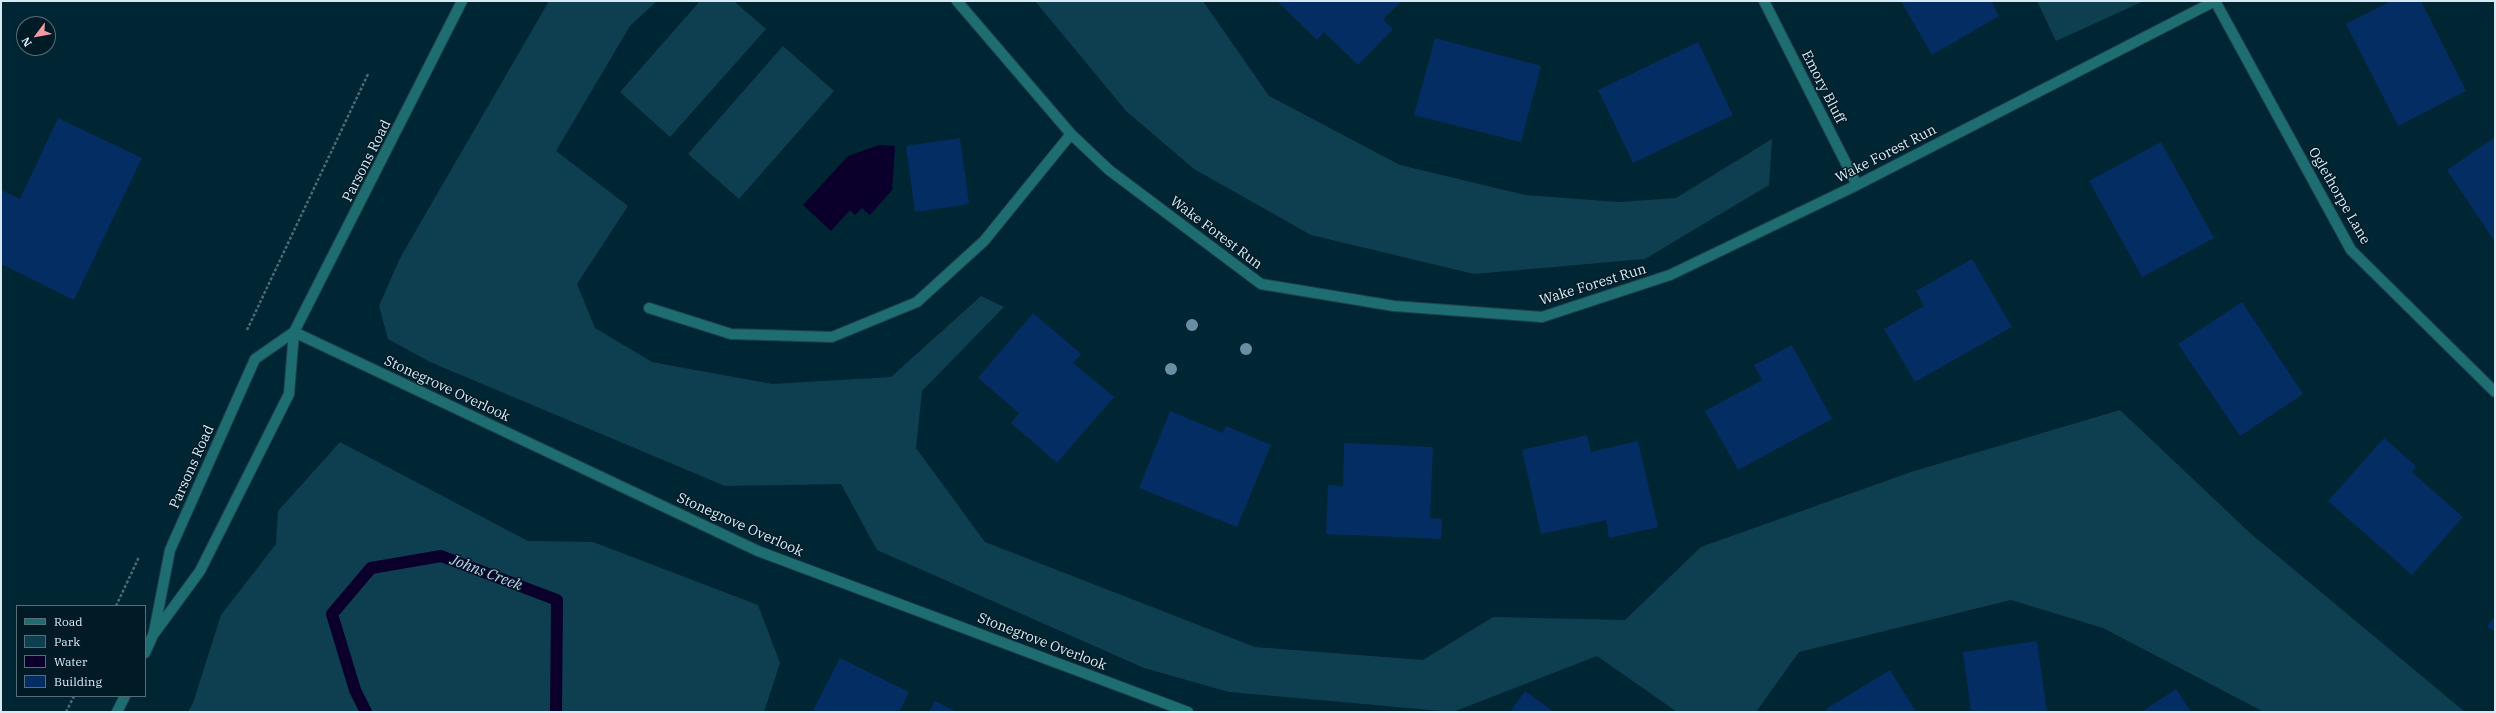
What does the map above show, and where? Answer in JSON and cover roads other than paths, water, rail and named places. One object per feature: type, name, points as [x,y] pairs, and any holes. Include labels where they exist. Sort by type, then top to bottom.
[{"type":"street","name":"Parsons Road","points":[[146,651],[154,635],[200,571],[289,394],[294,332],[462,1]]},
{"type":"street","name":"Wake Forest Run","points":[[958,1],[1071,134],[1109,170],[1260,284],[1394,306],[1542,317],[1670,275],[1857,185],[2215,1]]},
{"type":"street","name":"Emory Bluff","points":[[1764,1],[1857,185]]},
{"type":"street","name":"Oglethorpe Lane","points":[[2215,1],[2352,250],[2495,392]]},
{"type":"street","points":[[649,308],[731,334],[832,337],[903,308],[917,302],[984,240],[1071,134]]},
{"type":"street","name":"Parsons Road","points":[[154,635],[170,550],[255,359],[294,332]]},
{"type":"street","name":"Stonegrove Overlook","points":[[294,332],[758,551],[1188,712]]},
{"type":"street","points":[[117,712],[124,697]]},
{"type":"water","points":[[879,145],[895,146],[892,190],[870,215],[862,208],[855,215],[850,210],[831,231],[803,205],[848,156]]},
{"type":"waterway","name":"Johns Creek","points":[[366,712],[355,690],[332,614],[371,568],[441,556],[557,600],[556,712]]}]
